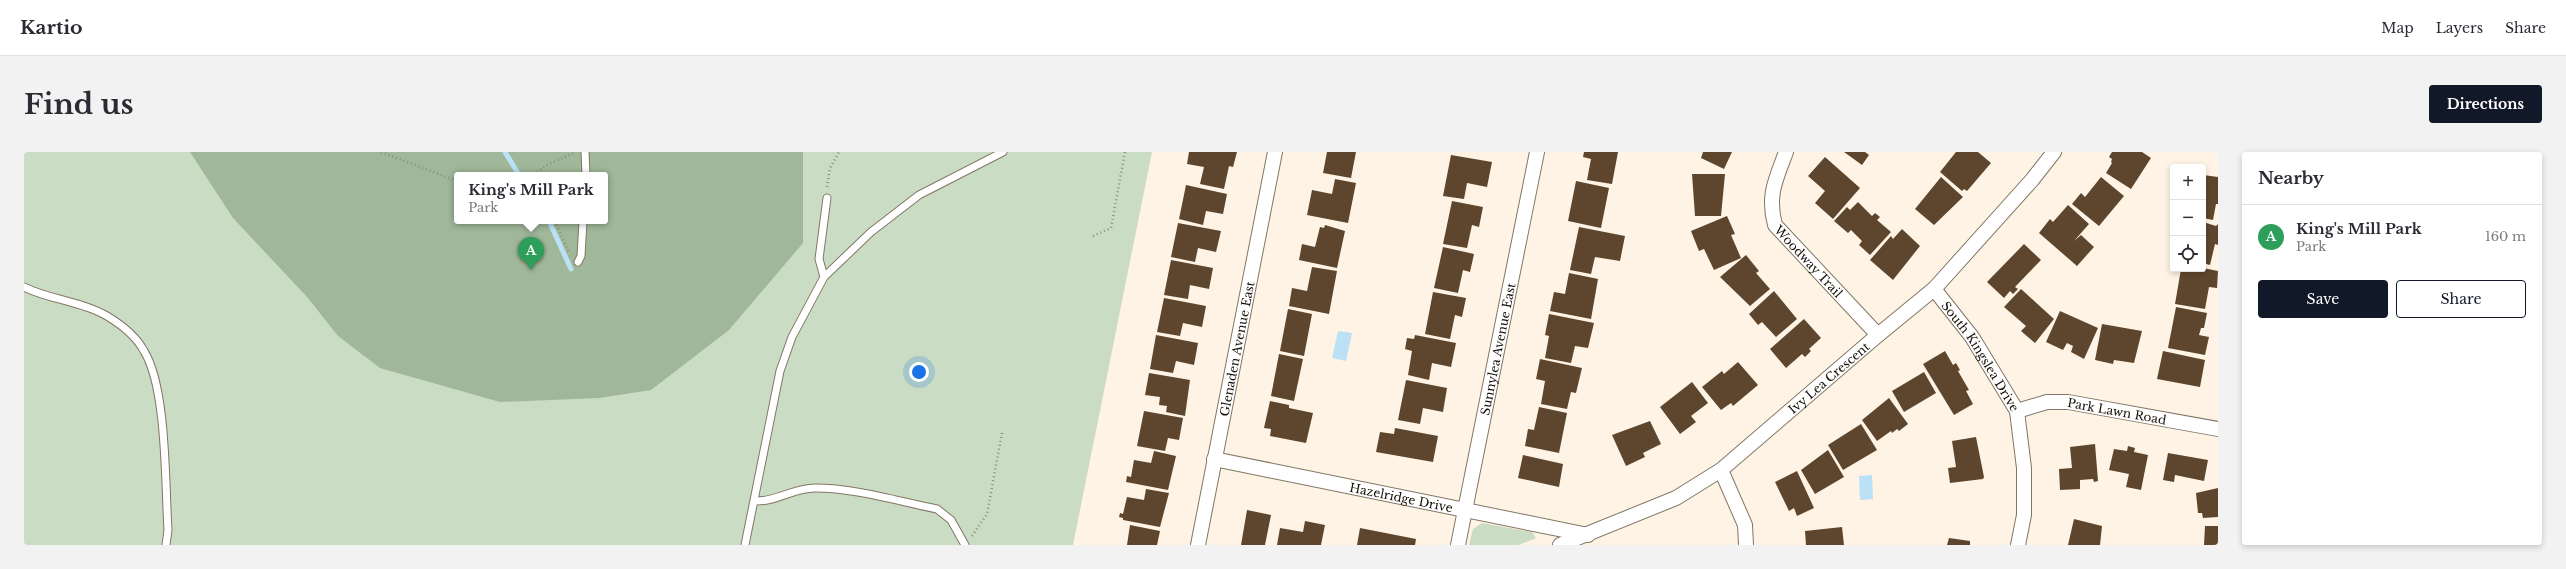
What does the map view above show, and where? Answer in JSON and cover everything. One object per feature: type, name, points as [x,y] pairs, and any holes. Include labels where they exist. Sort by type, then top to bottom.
[{"type":"street","name":"Glenaden Avenue East","points":[[1198,545],[1275,152]]},
{"type":"street","name":"Sunnylea Avenue East","points":[[1458,545],[1537,152]]},
{"type":"street","name":"Woodway Trail","points":[[1786,152],[1772,188],[1770,207],[1775,225],[1878,335]]},
{"type":"street","name":"Ivy Lea Crescent","points":[[1560,545],[1588,535],[1676,498],[1721,470],[1878,335],[1934,290],[2032,180],[2054,152]]},
{"type":"street","name":"South Kingslea Drive","points":[[1934,290],[1972,337],[2017,411],[2024,468],[2024,515],[2018,545]]},
{"type":"street","name":"Park Lawn Road","points":[[2017,411],[2047,402],[2068,402],[2218,428]]},
{"type":"street","name":"Hazelridge Drive","points":[[1214,459],[1588,535]]},
{"type":"street","points":[[1721,470],[1745,525],[1746,545]]},
{"type":"lane","points":[[585,152],[586,172]]},
{"type":"lane","points":[[745,545],[780,371],[792,337],[824,277],[871,232],[919,195],[1003,152]]},
{"type":"lane","points":[[824,277],[819,259],[827,198]]},
{"type":"lane","points":[[578,262],[581,256],[583,224]]},
{"type":"lane","points":[[24,287],[105,315],[133,336],[145,352],[157,381],[160,408],[168,530],[166,545]]},
{"type":"lane","points":[[755,501],[767,502],[792,492],[813,488],[868,495],[937,509],[951,520],[965,544]]},
{"type":"path","points":[[381,152],[454,180]]},
{"type":"path","points":[[538,172],[545,166],[576,152]]},
{"type":"path","points":[[827,198],[830,168],[839,152]]},
{"type":"path","points":[[1093,236],[1111,228],[1124,152]]},
{"type":"path","points":[[556,224],[570,254]]},
{"type":"path","points":[[965,544],[977,531],[987,514],[1002,433]]},
{"type":"green space","points":[[24,152],[1152,152],[1073,545],[24,545]]},
{"type":"green space","points":[[190,152],[803,152],[803,243],[729,330],[651,390],[599,398],[500,402],[380,368],[338,336],[308,298],[233,218]]},
{"type":"green space","points":[[1482,523],[1532,532],[1536,538],[1519,545],[1469,545],[1473,529]]},
{"type":"water","points":[[1338,331],[1352,333],[1346,361],[1332,358]]},
{"type":"water","points":[[1872,475],[1873,499],[1860,500],[1859,476]]},
{"type":"building","points":[[1189,152],[1237,152],[1233,167],[1229,166],[1224,189],[1200,184],[1204,167],[1187,164]]},
{"type":"building","points":[[1327,152],[1356,152],[1351,178],[1323,173]]},
{"type":"building","points":[[1584,152],[1618,152],[1612,184],[1587,180],[1591,159],[1583,157]]},
{"type":"building","points":[[1703,152],[1732,152],[1724,169],[1701,158]]},
{"type":"building","points":[[1844,152],[1865,152],[1869,155],[1862,165]]},
{"type":"building","points":[[1956,152],[1978,152],[1991,163],[1967,191],[1964,189],[1962,191],[1940,172]]},
{"type":"building","points":[[2112,152],[2142,152],[2151,158],[2131,189],[2106,173],[2112,163],[2112,159],[2109,157]]},
{"type":"building","points":[[1451,155],[1492,162],[1487,187],[1467,183],[1464,199],[1443,196]]},
{"type":"building","points":[[1825,157],[1860,188],[1833,219],[1815,203],[1825,191],[1808,176]]},
{"type":"building","points":[[1692,174],[1725,174],[1721,216],[1695,216]]},
{"type":"building","points":[[2206,175],[2218,177],[2218,204],[2216,204],[2213,220],[2206,219]]},
{"type":"building","points":[[1941,177],[1963,197],[1934,225],[1915,209]]},
{"type":"building","points":[[2101,177],[2124,196],[2099,226],[2072,204],[2081,193],[2085,197]]},
{"type":"building","points":[[1335,179],[1356,183],[1348,223],[1307,215],[1312,190],[1332,194]]},
{"type":"building","points":[[1576,181],[1609,188],[1601,228],[1568,221]]},
{"type":"building","points":[[1186,185],[1227,194],[1223,214],[1206,211],[1203,225],[1179,219]]},
{"type":"building","points":[[1452,201],[1483,207],[1479,227],[1472,225],[1467,248],[1443,244]]},
{"type":"building","points":[[1858,202],[1872,216],[1875,213],[1880,217],[1877,220],[1891,232],[1870,255],[1859,245],[1862,241],[1851,230],[1848,233],[1834,221],[1847,207],[1850,210]]},
{"type":"building","points":[[2068,205],[2089,224],[2074,241],[2081,235],[2094,247],[2077,266],[2039,233],[2050,219],[2053,222]]},
{"type":"building","points":[[1727,216],[1735,234],[1731,235],[1741,258],[1714,270],[1704,249],[1699,251],[1691,231]]},
{"type":"building","points":[[1178,223],[1221,231],[1216,252],[1198,248],[1195,262],[1171,257]]},
{"type":"building","points":[[2206,223],[2216,226],[2218,224],[2218,245],[2215,244],[2210,265],[2206,264]]},
{"type":"building","points":[[1325,225],[1345,231],[1337,268],[1299,260],[1302,244],[1315,247],[1320,227],[1324,228]]},
{"type":"building","points":[[1579,227],[1625,236],[1620,261],[1595,257],[1591,274],[1570,270]]},
{"type":"building","points":[[1902,229],[1920,246],[1893,280],[1870,260],[1891,236],[1893,239]]},
{"type":"building","points":[[2024,244],[2041,260],[2015,287],[2018,289],[2013,294],[2010,291],[2004,298],[1987,282]]},
{"type":"building","points":[[1443,247],[1474,254],[1470,272],[1463,270],[1458,293],[1434,288]]},
{"type":"building","points":[[1746,255],[1759,271],[1756,273],[1770,289],[1750,306],[1720,277]]},
{"type":"building","points":[[1171,260],[1213,268],[1209,289],[1190,285],[1188,299],[1164,295]]},
{"type":"building","points":[[1312,267],[1337,271],[1329,314],[1289,306],[1292,288],[1307,291]]},
{"type":"building","points":[[2206,269],[2218,271],[2217,288],[2209,287],[2205,309],[2175,304],[2180,272],[2206,272]]},
{"type":"building","points":[[1569,273],[1598,279],[1591,319],[1550,311],[1554,292],[1565,294]]},
{"type":"building","points":[[2021,289],[2054,319],[2035,343],[2021,331],[2026,326],[2004,307]]},
{"type":"building","points":[[1774,291],[1797,319],[1776,337],[1762,322],[1758,325],[1749,314]]},
{"type":"building","points":[[1433,292],[1466,298],[1462,317],[1455,315],[1450,339],[1425,334]]},
{"type":"building","points":[[1164,298],[1206,306],[1202,327],[1183,323],[1180,336],[1157,332]]},
{"type":"building","points":[[2176,307],[2207,313],[2204,328],[2201,328],[2199,335],[2209,337],[2205,355],[2168,348]]},
{"type":"building","points":[[1288,309],[1312,314],[1304,356],[1280,351]]},
{"type":"building","points":[[2060,311],[2098,328],[2084,359],[2071,352],[2073,346],[2067,343],[2063,350],[2046,342]]},
{"type":"building","points":[[1549,314],[1594,323],[1588,348],[1575,346],[1571,363],[1545,358],[1549,336],[1545,335]]},
{"type":"building","points":[[1804,319],[1821,338],[1809,349],[1811,351],[1805,357],[1802,354],[1786,368],[1770,349]]},
{"type":"building","points":[[2102,324],[2142,331],[2134,363],[2114,360],[2113,364],[2095,360]]},
{"type":"building","points":[[1156,335],[1198,343],[1194,365],[1176,361],[1173,373],[1150,369]]},
{"type":"building","points":[[1415,335],[1456,343],[1451,367],[1432,363],[1429,380],[1408,375],[1412,351],[1405,349],[1407,338],[1414,339]]},
{"type":"building","points":[[1945,351],[1953,365],[1956,363],[1960,370],[1958,371],[1969,390],[1966,391],[1973,404],[1954,415],[1923,364]]},
{"type":"building","points":[[2163,351],[2205,360],[2200,387],[2157,379]]},
{"type":"building","points":[[1279,354],[1303,359],[1294,401],[1271,396]]},
{"type":"building","points":[[1540,359],[1582,368],[1576,393],[1571,392],[1567,409],[1541,404],[1545,381],[1536,379]]},
{"type":"building","points":[[1738,362],[1758,385],[1733,406],[1731,403],[1721,410],[1702,387],[1722,371],[1724,374]]},
{"type":"building","points":[[1924,372],[1936,393],[1904,412],[1892,391]]},
{"type":"building","points":[[1149,373],[1190,380],[1185,416],[1166,412],[1167,406],[1159,405],[1160,397],[1145,395]]},
{"type":"building","points":[[1406,380],[1447,388],[1443,412],[1423,408],[1420,424],[1398,420]]},
{"type":"building","points":[[1692,382],[1708,403],[1691,416],[1696,422],[1680,434],[1660,407]]},
{"type":"building","points":[[1889,398],[1908,424],[1899,431],[1897,429],[1892,433],[1891,431],[1877,441],[1862,420]]},
{"type":"building","points":[[1270,401],[1289,405],[1289,408],[1313,413],[1306,443],[1270,436],[1271,429],[1264,428]]},
{"type":"building","points":[[1539,407],[1567,413],[1559,453],[1525,446],[1528,429],[1534,430]]},
{"type":"building","points":[[1144,411],[1183,418],[1179,440],[1168,438],[1165,451],[1137,446]]},
{"type":"building","points":[[1650,421],[1661,444],[1643,453],[1645,457],[1626,466],[1612,435]]},
{"type":"building","points":[[1861,424],[1877,450],[1843,470],[1828,445]]},
{"type":"building","points":[[1395,428],[1438,436],[1433,462],[1376,452],[1380,432],[1394,434]]},
{"type":"building","points":[[1976,437],[1984,477],[1983,479],[1950,483],[1948,468],[1956,467],[1952,441]]},
{"type":"building","points":[[2095,444],[2098,481],[2094,482],[2093,479],[2080,480],[2080,489],[2060,490],[2059,469],[2072,468],[2070,447]]},
{"type":"building","points":[[2128,446],[2135,448],[2134,452],[2148,455],[2141,490],[2126,487],[2129,474],[2109,470],[2114,449],[2127,451]]},
{"type":"building","points":[[1828,450],[1844,477],[1815,494],[1801,470]]},
{"type":"building","points":[[1154,451],[1176,456],[1168,490],[1126,482],[1127,476],[1131,477],[1134,460],[1151,463]]},
{"type":"building","points":[[2168,453],[2208,460],[2204,481],[2175,475],[2174,482],[2163,480]]},
{"type":"building","points":[[1523,455],[1563,464],[1559,487],[1518,478]]},
{"type":"building","points":[[1797,471],[1814,508],[1797,516],[1794,508],[1789,511],[1775,482]]},
{"type":"building","points":[[2218,488],[2218,517],[2203,518],[2202,513],[2198,513],[2196,493]]},
{"type":"building","points":[[1146,489],[1169,493],[1160,527],[1123,520],[1123,518],[1119,517],[1120,513],[1123,514],[1127,497],[1144,500]]},
{"type":"building","points":[[1247,510],[1271,515],[1265,545],[1241,545]]},
{"type":"building","points":[[2074,519],[2102,526],[2100,545],[2068,545]]},
{"type":"building","points":[[1305,521],[1325,525],[1321,545],[1277,545],[1280,528],[1303,532]]},
{"type":"building","points":[[1130,525],[1160,531],[1157,545],[1127,545]]},
{"type":"building","points":[[2205,526],[2218,526],[2218,545],[2204,545]]},
{"type":"building","points":[[1842,527],[1844,545],[1806,545],[1805,531]]},
{"type":"building","points":[[1360,528],[1416,539],[1415,545],[1357,545]]},
{"type":"building","points":[[1949,538],[1970,541],[1970,545],[1947,545]]},
{"type":"waterway","points":[[505,152],[517,172]]},
{"type":"waterway","points":[[550,224],[571,269]]},
{"type":"place","name":"King's Mill Park","points":[[531,270]]}]
